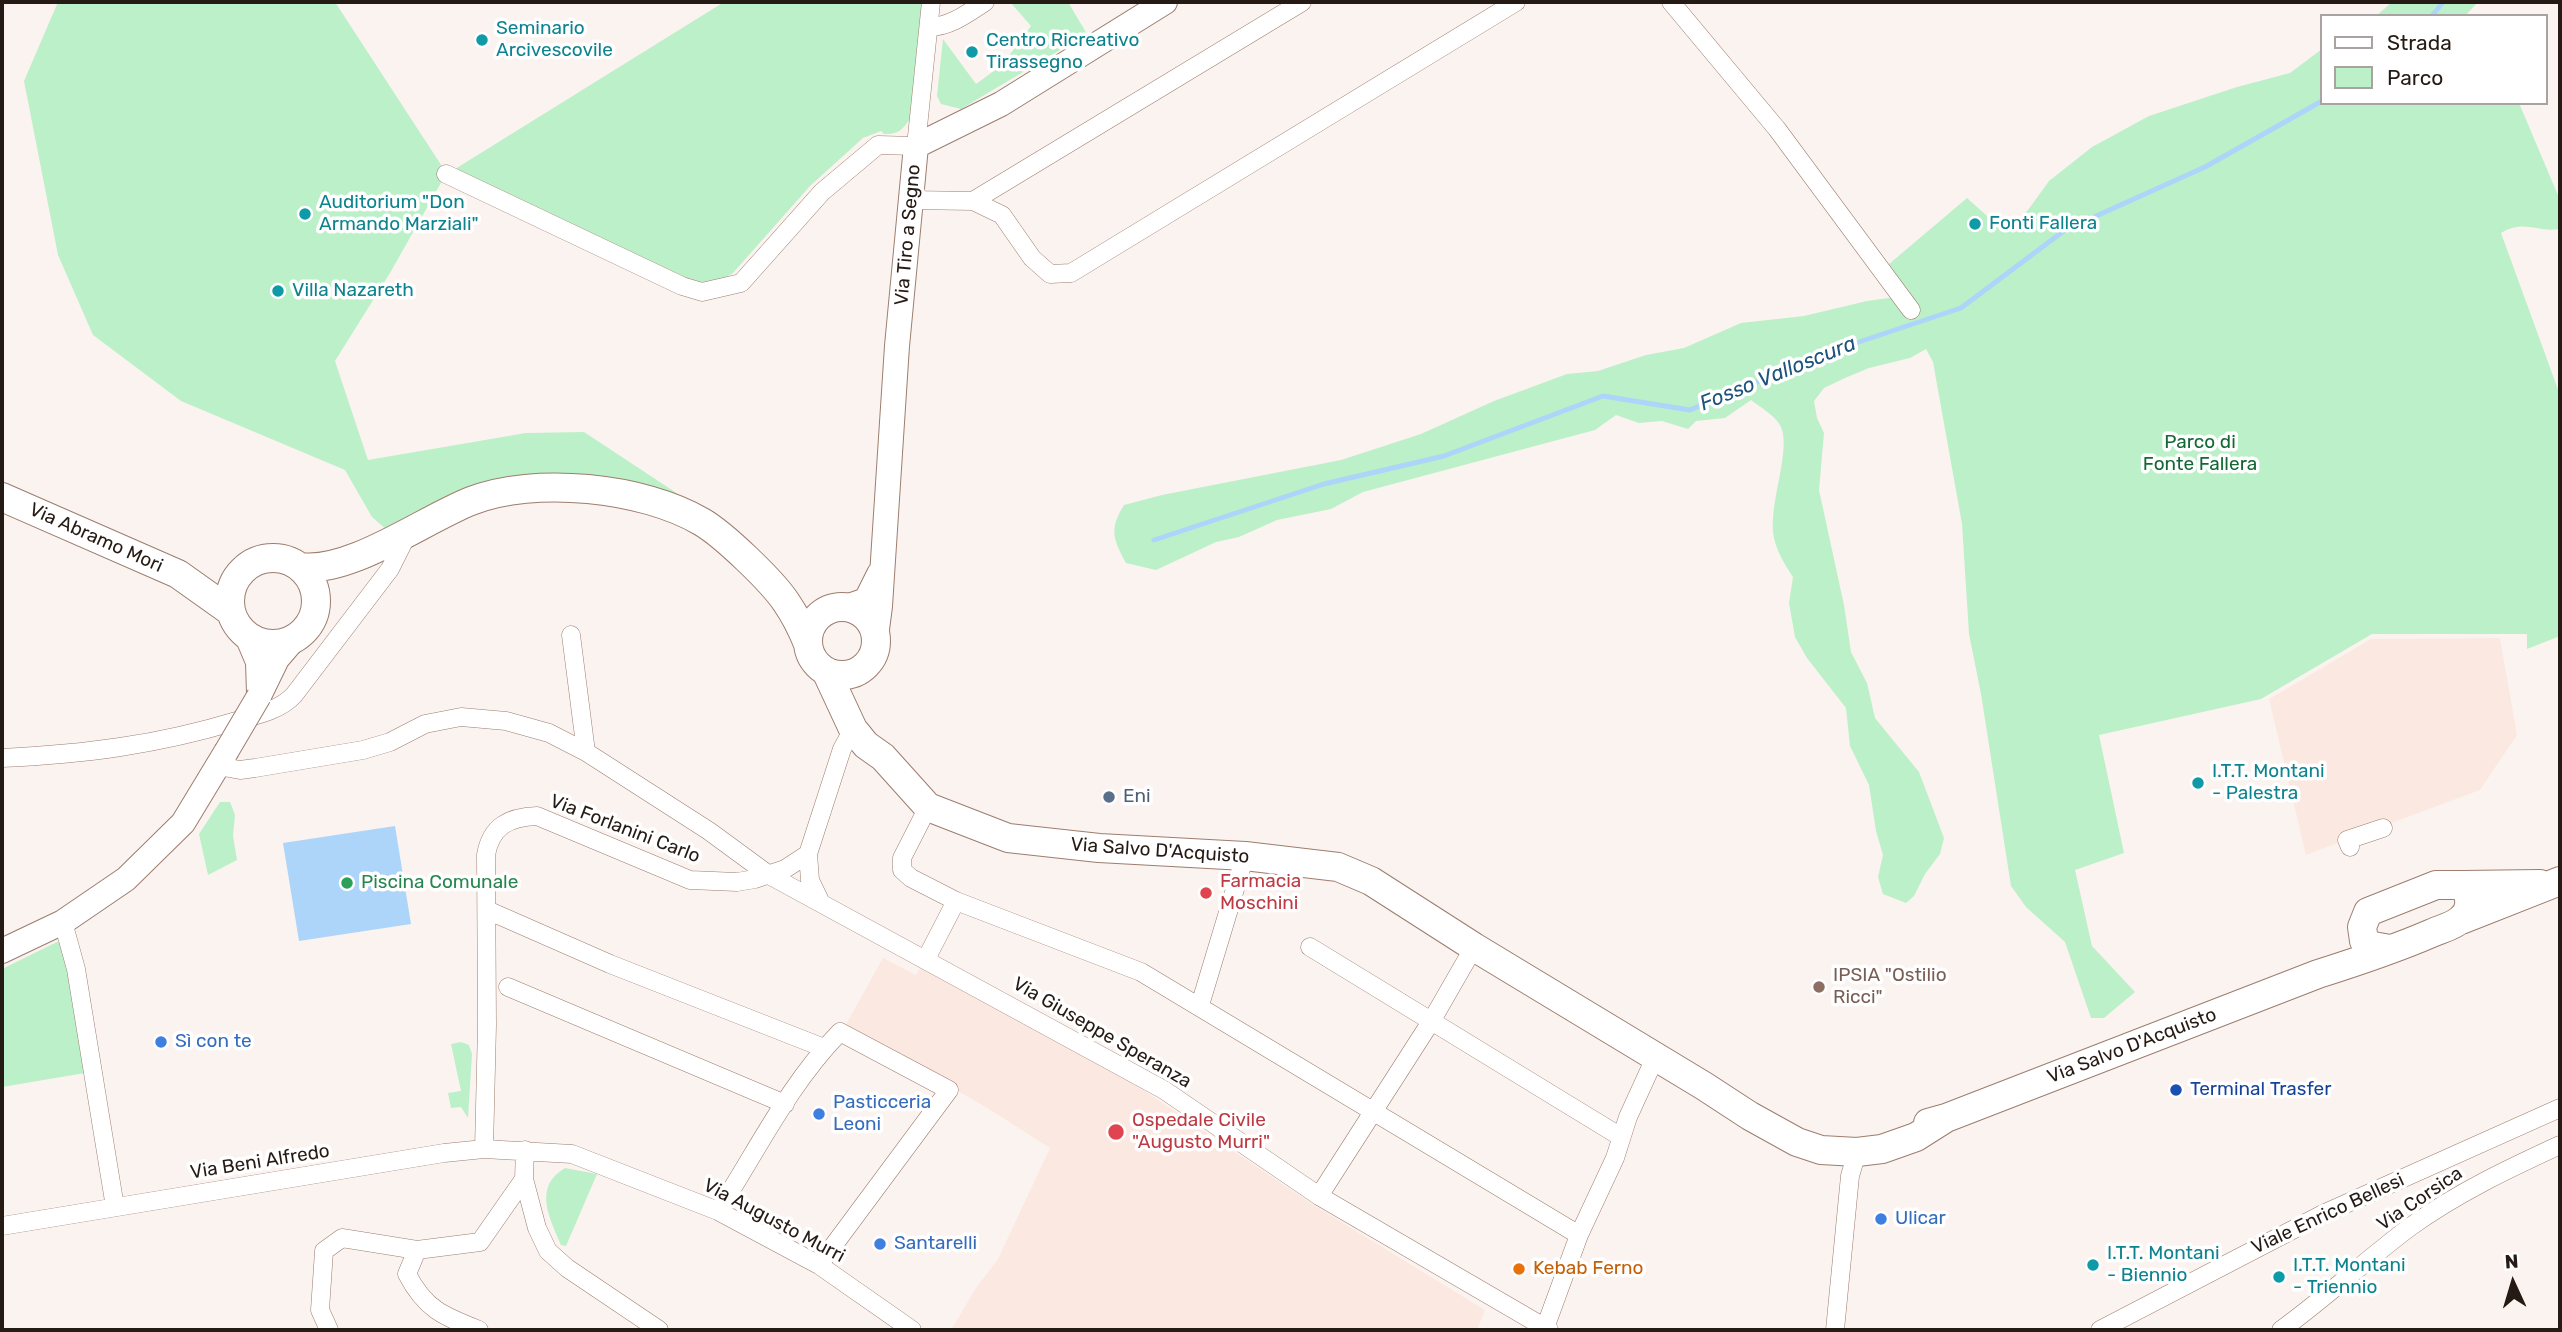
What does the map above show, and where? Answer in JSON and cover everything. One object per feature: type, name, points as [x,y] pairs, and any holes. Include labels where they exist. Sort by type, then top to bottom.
[{"type":"main road","name":"Via Tiro a Segno","points":[[876,637],[916,146],[1001,104],[1165,2]]},
{"type":"main road","points":[[300,567],[322,567],[349,560],[471,501],[512,489],[566,487],[609,491],[655,502],[702,522],[739,551],[785,600],[813,659],[826,671],[853,729],[866,745],[878,753]]},
{"type":"main road","name":"Via Abramo Mori","points":[[6,497],[178,574],[230,611]]},
{"type":"main road","points":[[2,951],[63,922],[126,879],[183,823],[259,696],[277,659],[307,628],[314,616],[314,588],[309,576],[300,567],[291,562],[271,558],[247,566],[232,587],[230,611],[240,629],[258,642],[271,645],[295,638]]},
{"type":"main road","points":[[316,601],[349,560]]},
{"type":"main road","name":"Via Tiro a Segno","points":[[837,609],[866,600],[881,570]]},
{"type":"main road","name":"Via Abramo Mori","points":[[178,574],[216,580],[238,576]]},
{"type":"main road","points":[[785,600],[805,607],[859,611],[868,620],[876,637],[873,654],[866,664],[857,671],[841,675],[826,671]]},
{"type":"main road","points":[[808,644],[813,624],[837,609]]},
{"type":"main road","points":[[247,636],[258,662],[259,696]]},
{"type":"main road","points":[[857,671],[857,715],[878,753]]},
{"type":"main road","name":"Via Salvo D'Acquisto","points":[[878,753],[928,807],[1007,838],[1099,848],[1245,856],[1338,867],[1371,881],[1474,947],[1704,1086],[1791,1131],[1830,1135],[1866,1136],[1946,1118],[2504,905],[2553,883]]},
{"type":"main road","name":"Via Salvo D'Acquisto","points":[[2318,974],[2368,912],[2437,885],[2553,883]]},
{"type":"main road","points":[[2461,920],[2470,903],[2464,885]]},
{"type":"main road","points":[[2368,912],[2361,927],[2364,941],[2373,946],[2390,949]]},
{"type":"main road","name":"Via Salvo D'Acquisto","points":[[1704,1086],[1797,1142],[1821,1150],[1857,1152],[1882,1149],[1916,1137],[1946,1118]]},
{"type":"street","points":[[446,174],[682,286],[702,292],[741,283],[821,192],[877,145],[916,146],[931,2]]},
{"type":"street","points":[[929,27],[949,23],[985,2]]},
{"type":"street","points":[[973,201],[1302,2]]},
{"type":"street","points":[[910,200],[973,201],[1002,215],[1032,258],[1049,274],[1071,273],[1516,2]]},
{"type":"street","points":[[1671,2],[1777,129],[1911,310]]},
{"type":"street","points":[[2,758],[129,748],[215,727],[271,710],[289,701],[390,569],[409,531]]},
{"type":"street","points":[[571,635],[586,752]]},
{"type":"street","name":"Via Giuseppe Speranza","points":[[222,759],[240,769],[363,750],[390,742],[425,724],[461,717],[506,721],[549,733],[586,752],[709,831],[769,875],[1164,1090],[1319,1196],[1547,1329]]},
{"type":"street","points":[[820,901],[810,880],[808,854],[842,749],[853,729]]},
{"type":"street","points":[[928,807],[902,858],[902,870],[911,878],[956,901],[1141,972],[1579,1235]]},
{"type":"street","name":"Via Forlanini Carlo","points":[[484,1149],[486,855],[488,844],[503,824],[519,817],[537,816],[691,880],[737,882],[769,875]]},
{"type":"street","points":[[2350,847],[2347,840],[2383,828]]},
{"type":"street","points":[[769,875],[785,869],[808,854]]},
{"type":"street","points":[[1200,1005],[1245,856]]},
{"type":"street","points":[[926,959],[956,901]]},
{"type":"street","points":[[487,910],[610,964],[824,1048]]},
{"type":"street","points":[[63,922],[76,969],[115,1207]]},
{"type":"street","points":[[1310,947],[1621,1137]]},
{"type":"street","points":[[1319,1196],[1432,1020],[1474,947]]},
{"type":"street","points":[[508,987],[785,1104]]},
{"type":"street","points":[[718,1211],[785,1104],[824,1048],[840,1032],[949,1090],[819,1265]]},
{"type":"street","points":[[1547,1329],[1579,1235],[1615,1158],[1621,1137],[1655,1058]]},
{"type":"street","name":"Viale Enrico Bellesi","points":[[2100,1330],[2323,1214],[2560,1109]]},
{"type":"street","name":"Via Corsica","points":[[2281,1330],[2416,1223],[2470,1188],[2560,1145]]},
{"type":"street","name":"Via Beni Alfredo","points":[[2,1226],[430,1155],[484,1149],[525,1150]]},
{"type":"street","points":[[525,1150],[524,1179],[537,1228],[548,1251],[567,1268],[659,1330]]},
{"type":"street","name":"Via Augusto Murri","points":[[525,1150],[572,1154],[718,1211],[819,1265],[912,1330]]},
{"type":"street","points":[[1835,1330],[1850,1176],[1857,1152]]},
{"type":"street","points":[[329,1330],[320,1310],[324,1251],[342,1238],[417,1250],[480,1242],[524,1179]]},
{"type":"street","points":[[417,1250],[407,1274],[418,1296],[448,1318],[479,1330]]},
{"type":"shaded area","points":[[2500,638],[2517,735],[2480,790],[2306,855],[2269,699],[2371,639]]},
{"type":"shaded area","name":"Ospedale Civile \"Augusto Murri\"","points":[[883,958],[916,975],[922,965],[1115,1071],[1312,1204],[1485,1310],[1477,1330],[951,1330],[976,1288],[998,1259],[1050,1148],[989,1109],[845,1026]]},
{"type":"green space","points":[[58,2],[335,2],[447,174],[724,2],[923,2],[911,118],[908,122],[897,132],[884,134],[881,131],[863,138],[810,186],[733,273],[702,292],[446,174],[390,273],[335,361],[368,460],[526,433],[584,432],[681,496],[584,475],[523,475],[388,531],[372,517],[345,470],[181,401],[93,335],[58,255],[24,81]]},
{"type":"green space","points":[[1010,2],[1068,2],[1087,34],[961,109],[941,104],[937,96],[943,39],[976,84],[1002,65],[1031,26]]},
{"type":"green space","points":[[2392,2],[2478,2],[2467,14],[2378,14]]},
{"type":"green space","name":"Parco di Fonte Fallera","points":[[2320,50],[2320,105],[2520,105],[2560,200],[2560,229],[2517,227],[2501,233],[2560,395],[2560,636],[2527,649],[2527,634],[2372,634],[2261,699],[2099,735],[2124,853],[2075,870],[2092,946],[2135,992],[2104,1018],[2091,1018],[2065,942],[2026,907],[2011,886],[1969,634],[1962,524],[1933,362],[1926,349],[1910,358],[1869,368],[1845,378],[1824,388],[1814,401],[1817,418],[1824,433],[1819,490],[1844,605],[1851,652],[1867,683],[1875,718],[1919,772],[1944,838],[1940,854],[1925,874],[1914,896],[1906,903],[1883,894],[1878,877],[1883,855],[1876,831],[1869,785],[1850,746],[1846,708],[1807,658],[1795,637],[1789,603],[1793,577],[1777,548],[1773,525],[1784,448],[1783,435],[1777,421],[1751,400],[1725,418],[1696,421],[1688,429],[1662,421],[1639,423],[1616,415],[1595,430],[1363,492],[1331,509],[1277,520],[1239,537],[1216,542],[1156,570],[1126,563],[1118,547],[1114,534],[1116,521],[1124,505],[1341,460],[1421,434],[1494,401],[1567,374],[1598,371],[1646,355],[1684,348],[1741,323],[1804,316],[1867,301],[1903,296],[1882,270],[1967,198],[2004,231],[2028,210],[2049,181],[2092,147],[2149,116],[2290,73]]},
{"type":"green space","points":[[220,802],[230,802],[235,815],[233,836],[237,860],[208,875],[199,834]]},
{"type":"green space","points":[[57,942],[64,942],[91,1072],[2,1087],[2,969]]},
{"type":"green space","points":[[461,1042],[469,1045],[472,1054],[468,1118],[461,1107],[451,1108],[448,1093],[461,1091],[451,1044]]},
{"type":"green space","points":[[565,1168],[597,1174],[566,1246],[561,1245],[546,1203],[549,1184]]},
{"type":"water","name":"Piscina Comunale","points":[[395,826],[411,924],[299,941],[283,843]]},
{"type":"waterway","name":"Fosso Valloscura","points":[[2434,14],[2443,2]]},
{"type":"waterway","name":"Fosso Valloscura","points":[[1154,540],[1324,484],[1444,456],[1603,396],[1690,410],[1832,351],[1961,308],[2065,230],[2205,167],[2320,102]]},
{"type":"place","name":"Seminario Arcivescovile","points":[[482,40]]},
{"type":"place","name":"Centro Ricreativo Tirassegno","points":[[972,52]]},
{"type":"place","name":"Auditorium \"Don Armando Marziali\"","points":[[305,214]]},
{"type":"place","name":"Fonti Fallera","points":[[1975,224]]},
{"type":"place","name":"Villa Nazareth","points":[[278,291]]},
{"type":"place","name":"I.T.T. Montani - Palestra","points":[[2198,783]]},
{"type":"place","name":"Eni","points":[[1109,797]]},
{"type":"place","name":"Piscina Comunale","points":[[347,883]]},
{"type":"place","name":"Farmacia Moschini","points":[[1206,893]]},
{"type":"place","name":"IPSIA \"Ostilio Ricci\"","points":[[1819,987]]},
{"type":"place","name":"Sì con te","points":[[161,1042]]},
{"type":"place","name":"Terminal Trasfer","points":[[2176,1090]]},
{"type":"place","name":"Pasticceria Leoni","points":[[819,1114]]},
{"type":"place","name":"Ospedale Civile \"Augusto Murri\"","points":[[1116,1132]]},
{"type":"place","name":"Ulicar","points":[[1881,1219]]},
{"type":"place","name":"Santarelli","points":[[880,1244]]},
{"type":"place","name":"I.T.T. Montani - Biennio","points":[[2093,1265]]},
{"type":"place","name":"Kebab Ferno","points":[[1519,1269]]},
{"type":"place","name":"I.T.T. Montani - Triennio","points":[[2279,1277]]}]
